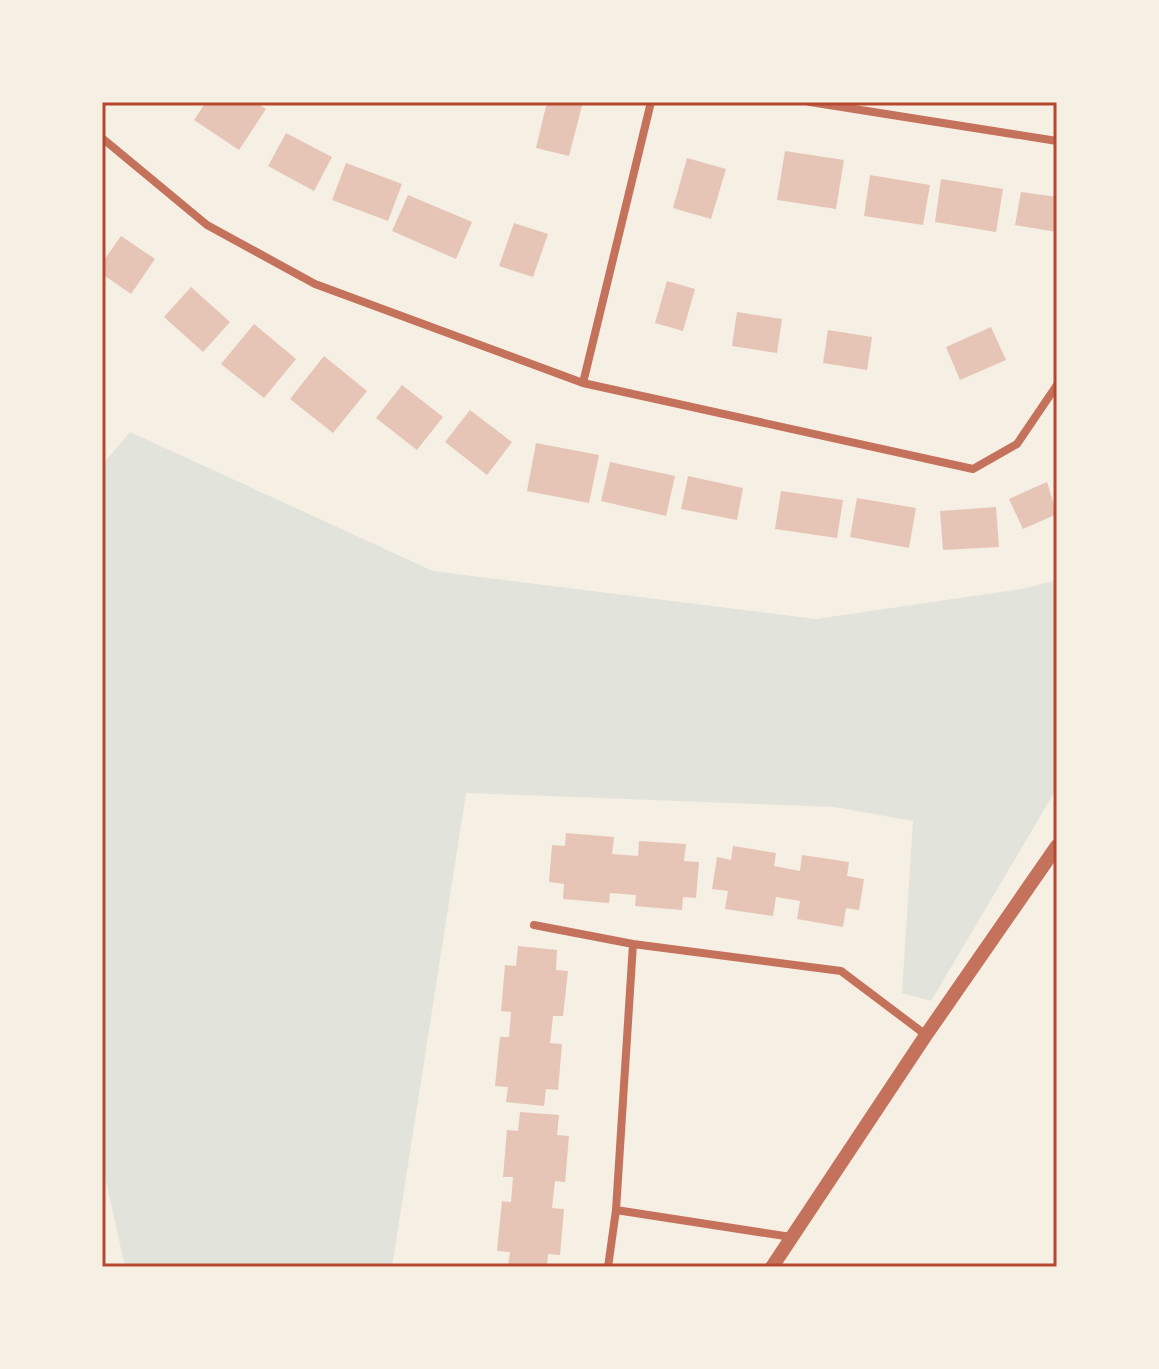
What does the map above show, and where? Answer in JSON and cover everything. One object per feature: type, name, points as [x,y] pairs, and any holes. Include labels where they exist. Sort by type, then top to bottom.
[{"type":"street","points":[[583,383],[651,102]]},
{"type":"street","points":[[810,102],[1057,141]]},
{"type":"street","points":[[102,138],[207,225],[315,284],[583,383],[973,469],[1017,444],[1057,385]]},
{"type":"street","points":[[772,1267],[926,1035],[1057,846]]},
{"type":"street","points":[[534,925],[633,944],[841,971],[926,1035]]},
{"type":"street","points":[[608,1267],[616,1210],[633,944]]},
{"type":"street","points":[[616,1210],[792,1237]]},
{"type":"shaded area","points":[[130,432],[433,571],[816,619],[1022,589],[1057,580],[1057,788],[931,1001],[902,993],[913,821],[834,807],[466,793],[392,1267],[125,1267],[102,1163],[102,465]]},
{"type":"building","points":[[206,102],[255,102],[266,109],[239,150],[194,120]]},
{"type":"building","points":[[547,102],[583,102],[569,156],[536,148]]},
{"type":"building","points":[[286,133],[332,157],[314,191],[268,166]]},
{"type":"building","points":[[785,151],[844,160],[836,209],[777,200]]},
{"type":"building","points":[[687,158],[726,169],[711,219],[673,208]]},
{"type":"building","points":[[346,163],[402,184],[388,221],[332,200]]},
{"type":"building","points":[[870,175],[930,185],[923,225],[864,216]]},
{"type":"building","points":[[941,179],[1003,189],[996,232],[935,222]]},
{"type":"building","points":[[1021,192],[1057,197],[1057,232],[1015,225]]},
{"type":"building","points":[[408,195],[472,222],[456,259],[392,231]]},
{"type":"building","points":[[514,223],[548,234],[533,277],[499,266]]},
{"type":"building","points":[[121,236],[155,259],[131,294],[102,274],[102,263]]},
{"type":"building","points":[[667,281],[695,289],[683,331],[655,323]]},
{"type":"building","points":[[191,287],[230,322],[203,352],[164,317]]},
{"type":"building","points":[[737,312],[782,319],[777,353],[732,346]]},
{"type":"building","points":[[254,324],[296,359],[264,398],[221,364]]},
{"type":"building","points":[[991,327],[1006,360],[960,380],[946,347]]},
{"type":"building","points":[[828,330],[872,337],[867,370],[823,363]]},
{"type":"building","points":[[324,356],[367,391],[333,433],[290,399]]},
{"type":"building","points":[[402,385],[443,417],[417,450],[376,418]]},
{"type":"building","points":[[470,410],[512,442],[487,475],[445,442]]},
{"type":"building","points":[[536,443],[599,455],[589,503],[527,491]]},
{"type":"building","points":[[610,462],[675,476],[666,516],[601,501]]},
{"type":"building","points":[[688,476],[743,488],[737,520],[681,509]]},
{"type":"building","points":[[1047,482],[1057,514],[1023,529],[1009,499]]},
{"type":"building","points":[[781,491],[843,500],[837,538],[775,529]]},
{"type":"building","points":[[857,498],[916,508],[909,548],[850,537]]},
{"type":"building","points":[[996,507],[999,547],[943,550],[940,511]]},
{"type":"building","points":[[566,833],[614,837],[612,854],[638,856],[639,841],[686,844],[684,861],[699,862],[696,898],[683,897],[682,910],[635,906],[636,895],[610,893],[609,903],[563,899],[564,884],[549,882],[552,845],[565,846]]},
{"type":"building","points":[[733,846],[776,853],[774,866],[800,871],[802,855],[849,862],[847,876],[864,879],[859,910],[846,908],[843,927],[797,919],[800,901],[776,897],[773,916],[725,909],[728,891],[712,889],[717,857],[731,860]]},
{"type":"building","points":[[518,946],[557,950],[556,970],[568,971],[563,1016],[553,1016],[550,1043],[562,1044],[558,1090],[546,1089],[544,1106],[506,1102],[508,1087],[495,1086],[500,1037],[509,1037],[511,1012],[501,1011],[505,965],[516,966]]},
{"type":"building","points":[[520,1112],[559,1115],[557,1135],[569,1136],[565,1182],[555,1181],[552,1208],[564,1209],[560,1255],[548,1254],[547,1267],[508,1267],[510,1252],[497,1251],[502,1201],[511,1202],[513,1177],[503,1177],[507,1130],[518,1131]]}]
